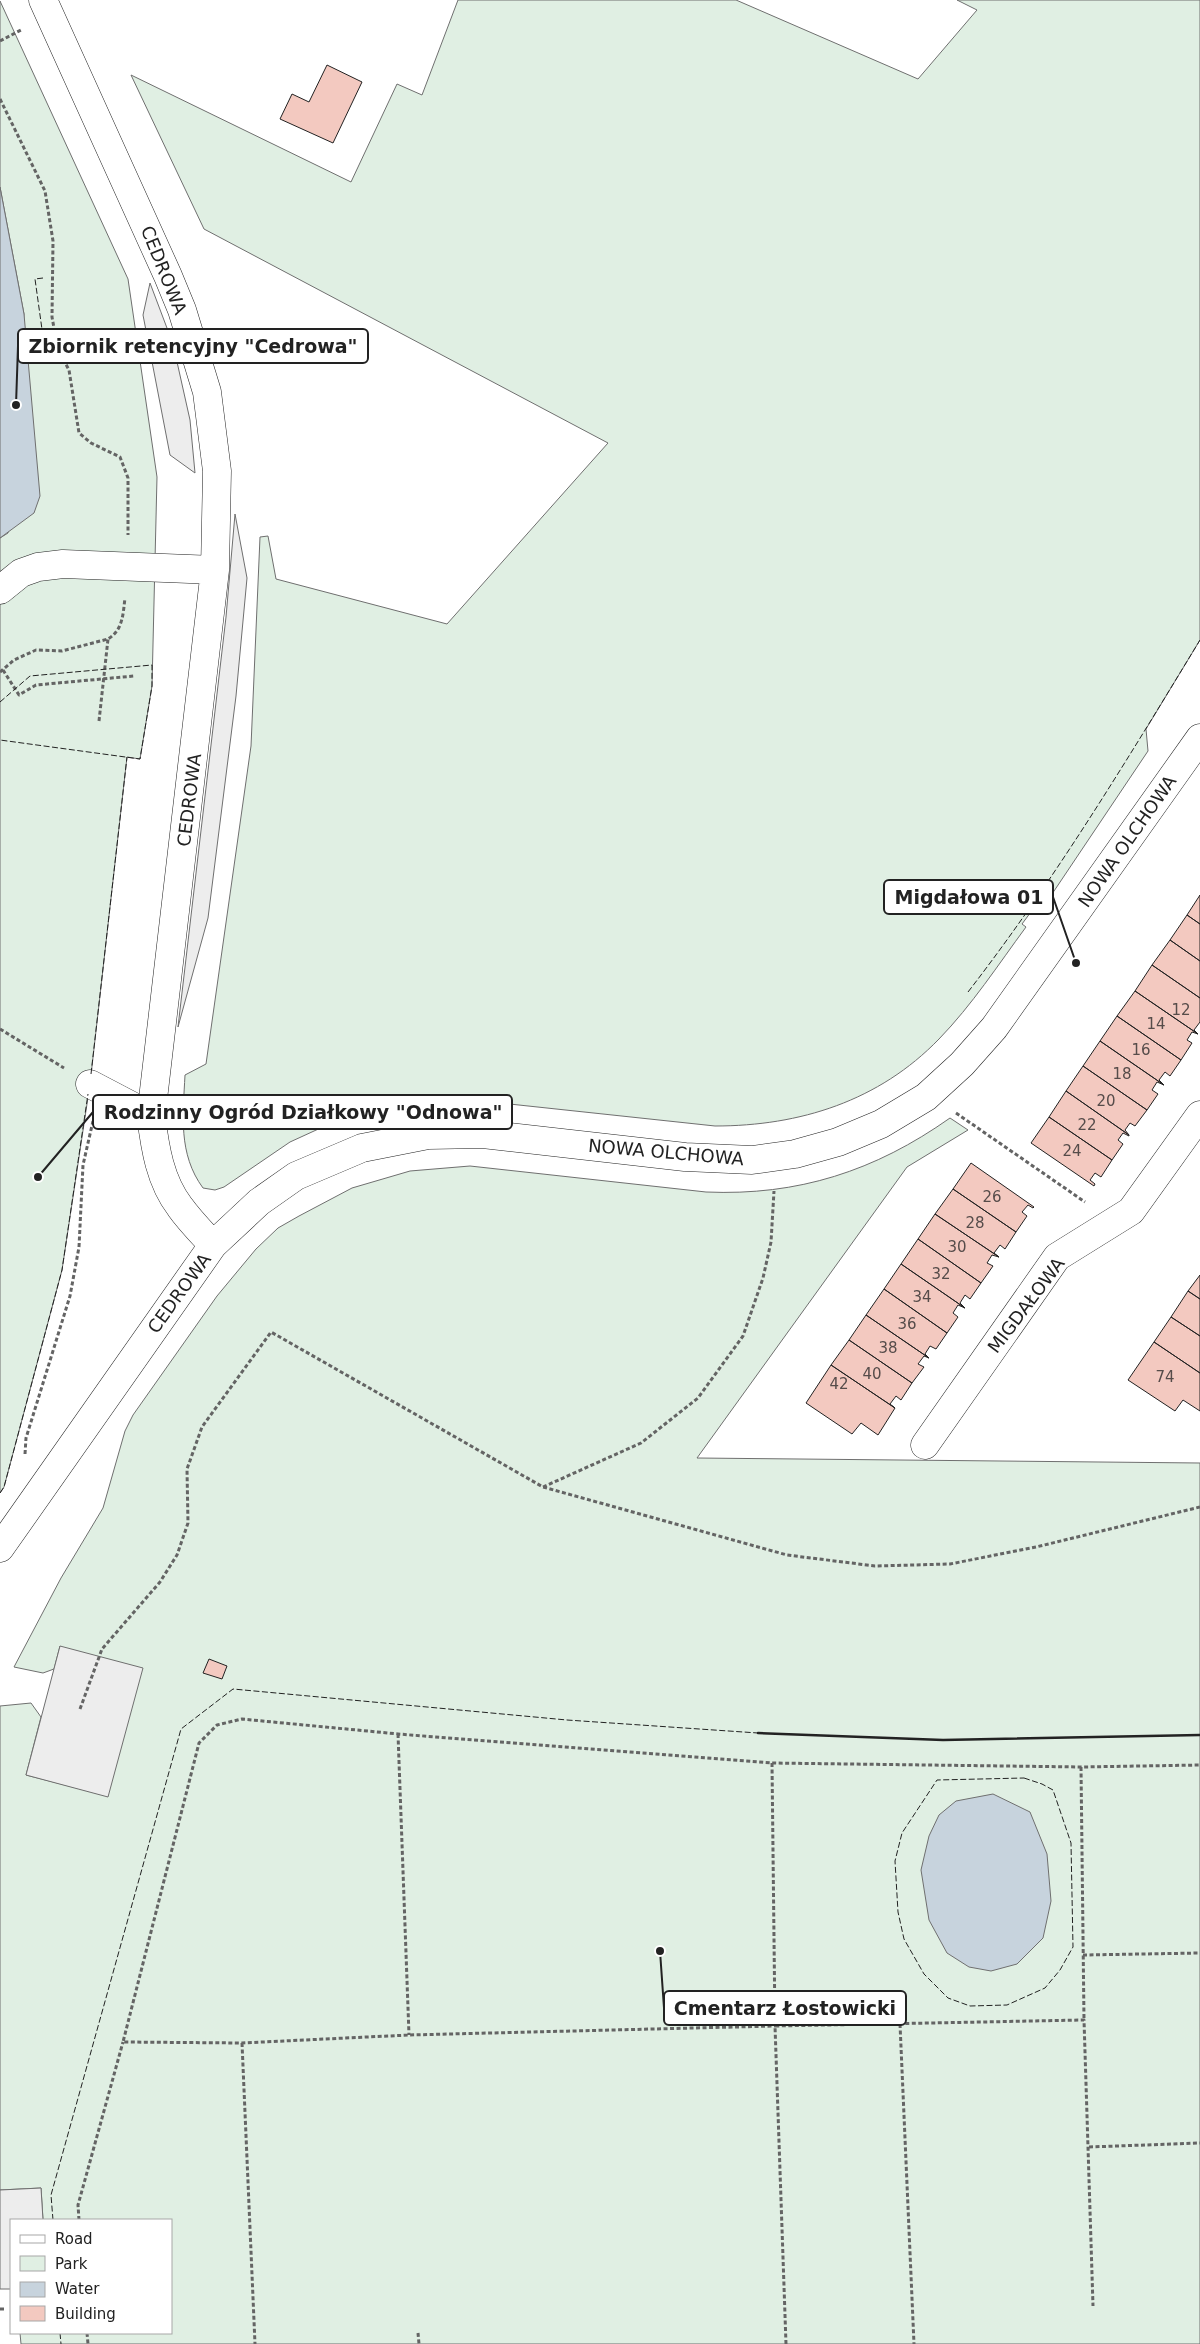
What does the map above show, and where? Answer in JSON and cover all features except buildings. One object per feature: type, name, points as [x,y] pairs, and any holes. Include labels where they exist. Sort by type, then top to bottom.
[{"type":"street","name":"CEDROWA","points":[[0,1548],[213,1245],[179,1206],[167,1187],[155,1151],[151,1116],[215,570],[217,471],[207,392],[182,310],[168,276],[43,0]]},
{"type":"street","points":[[0,590],[21,573],[38,567],[63,564],[215,570]]},
{"type":"street","name":"NOWA OLCHOWA","points":[[213,1245],[259,1202],[296,1176],[362,1148],[428,1134],[483,1134],[685,1157],[752,1160],[795,1154],[838,1142],[881,1124],[926,1097],[962,1064],[994,1028],[1198,746]]},
{"type":"street","points":[[90,1084],[151,1116]]},
{"type":"street","name":"MIGDAŁOWA","points":[[925,1445],[1057,1257],[1131,1212],[1200,1115]]},
{"type":"path","points":[[0,41],[28,26]]},
{"type":"path","points":[[0,99],[45,192],[53,241],[52,317],[58,350],[70,370],[79,433],[91,443],[120,457],[128,478],[128,567],[123,621],[114,635],[108,639],[62,651],[36,650],[14,660],[1,671],[19,695],[36,685],[134,676]]},
{"type":"path","points":[[99,721],[108,639]]},
{"type":"path","points":[[0,1029],[90,1084]]},
{"type":"path","points":[[953,1111],[1091,1206],[1105,1228]]},
{"type":"path","points":[[24,1464],[26,1438],[70,1296],[79,1247],[83,1165],[93,1123],[92,1116]]},
{"type":"path","points":[[543,1487],[640,1443],[698,1398],[743,1336],[763,1278],[771,1242],[774,1185]]},
{"type":"path","points":[[80,1709],[102,1648],[160,1582],[178,1555],[188,1523],[187,1470],[202,1427],[271,1332],[543,1487],[787,1555],[875,1566],[950,1564],[1036,1547],[1200,1507]]},
{"type":"path","points":[[79,2219],[78,2205],[123,2042],[198,1743],[217,1725],[242,1719],[398,1734],[772,1763],[1081,1767],[1200,1765]]},
{"type":"path","points":[[398,1734],[408,2034]]},
{"type":"path","points":[[772,1763],[775,2026],[786,2344]]},
{"type":"path","points":[[1081,1767],[1084,2020],[1094,2306]]},
{"type":"path","points":[[1083,1954],[1200,1953]]},
{"type":"path","points":[[123,2042],[242,2043],[408,2034],[1084,2020]]},
{"type":"path","points":[[900,2024],[914,2344]]},
{"type":"path","points":[[242,2043],[255,2344]]},
{"type":"path","points":[[1089,2146],[1200,2143]]},
{"type":"path","points":[[0,2309],[6,2309]]},
{"type":"path","points":[[418,2332],[419,2344]]},
{"type":"green space","points":[[458,0],[736,0],[918,79],[977,10],[957,0],[1200,0],[1200,640],[1146,729],[1148,751],[1048,900],[1042,897],[1022,924],[1026,927],[974,999],[939,1039],[916,1061],[891,1079],[864,1094],[836,1106],[807,1115],[747,1125],[715,1126],[472,1100],[409,1103],[349,1115],[290,1142],[224,1187],[215,1190],[203,1188],[189,1162],[186,1148],[183,1119],[185,1075],[206,1064],[251,746],[260,537],[268,536],[276,579],[447,624],[608,443],[204,229],[131,75],[351,182],[397,84],[422,95]]},
{"type":"green space","points":[[0,1],[128,279],[157,477],[152,686],[140,759],[127,757],[90,1084],[62,1270],[4,1487],[0,1493],[0,538],[8,533],[24,314],[0,187]]},
{"type":"green space","points":[[950,1118],[968,1130],[907,1167],[697,1458],[1200,1463],[1200,2344],[21,2344],[20,2334],[172,2334],[172,2219],[43,2219],[41,2188],[0,2190],[0,1706],[31,1703],[41,1717],[26,1775],[108,1796],[60,1646],[54,1669],[43,1673],[14,1667],[61,1578],[103,1508],[125,1431],[133,1415],[217,1296],[256,1249],[278,1228],[352,1188],[410,1171],[470,1166],[706,1192],[772,1190],[804,1184],[864,1166],[922,1137]]},
{"type":"shaded area","points":[[150,283],[173,344],[190,420],[195,473],[170,455],[143,315]]},
{"type":"shaded area","points":[[235,514],[247,578],[236,696],[208,918],[178,1027],[226,617]]},
{"type":"shaded area","points":[[60,1646],[143,1668],[108,1797],[26,1775]]},
{"type":"shaded area","points":[[41,2188],[43,2219],[10,2219],[10,2289],[0,2289],[0,2190]]},
{"type":"water","points":[[0,187],[24,314],[40,496],[34,513],[0,538]]},
{"type":"water","points":[[993,1794],[1030,1812],[1047,1854],[1051,1901],[1043,1938],[1017,1964],[991,1971],[969,1967],[947,1953],[929,1920],[921,1870],[929,1836],[939,1815],[956,1801]]},
{"type":"fence","points":[[43,278],[35,279],[45,351],[53,350]]},
{"type":"fence","points":[[968,992],[1000,950],[1060,863],[1200,640]]},
{"type":"fence","points":[[0,702],[30,676],[152,665],[152,686],[140,759],[0,740]]},
{"type":"fence","points":[[91,1074],[127,757]]},
{"type":"fence","points":[[0,1493],[4,1487],[62,1270],[88,1094]]},
{"type":"fence","points":[[53,2219],[51,2195],[181,1729],[233,1689],[567,1720],[758,1733]]},
{"type":"fence","points":[[1024,1778],[1053,1790],[1071,1843],[1073,1947],[1060,1970],[1045,1988],[1007,2005],[970,2006],[948,1998],[924,1974],[904,1939],[898,1912],[895,1861],[902,1833],[937,1780],[1024,1778]]},
{"type":"fence","points":[[60,2334],[61,2344]]},
{"type":"wall","points":[[758,1733],[943,1740],[1200,1735]]},
{"type":"place","name":"Zbiornik retencyjny \"Cedrowa\"","points":[[16,405]]},
{"type":"place","name":"Migdałowa 01","points":[[1076,963]]},
{"type":"place","name":"Rodzinny Ogród Działkowy \"Odnowa\"","points":[[38,1177]]},
{"type":"place","name":"Cmentarz Łostowicki","points":[[660,1951]]}]
